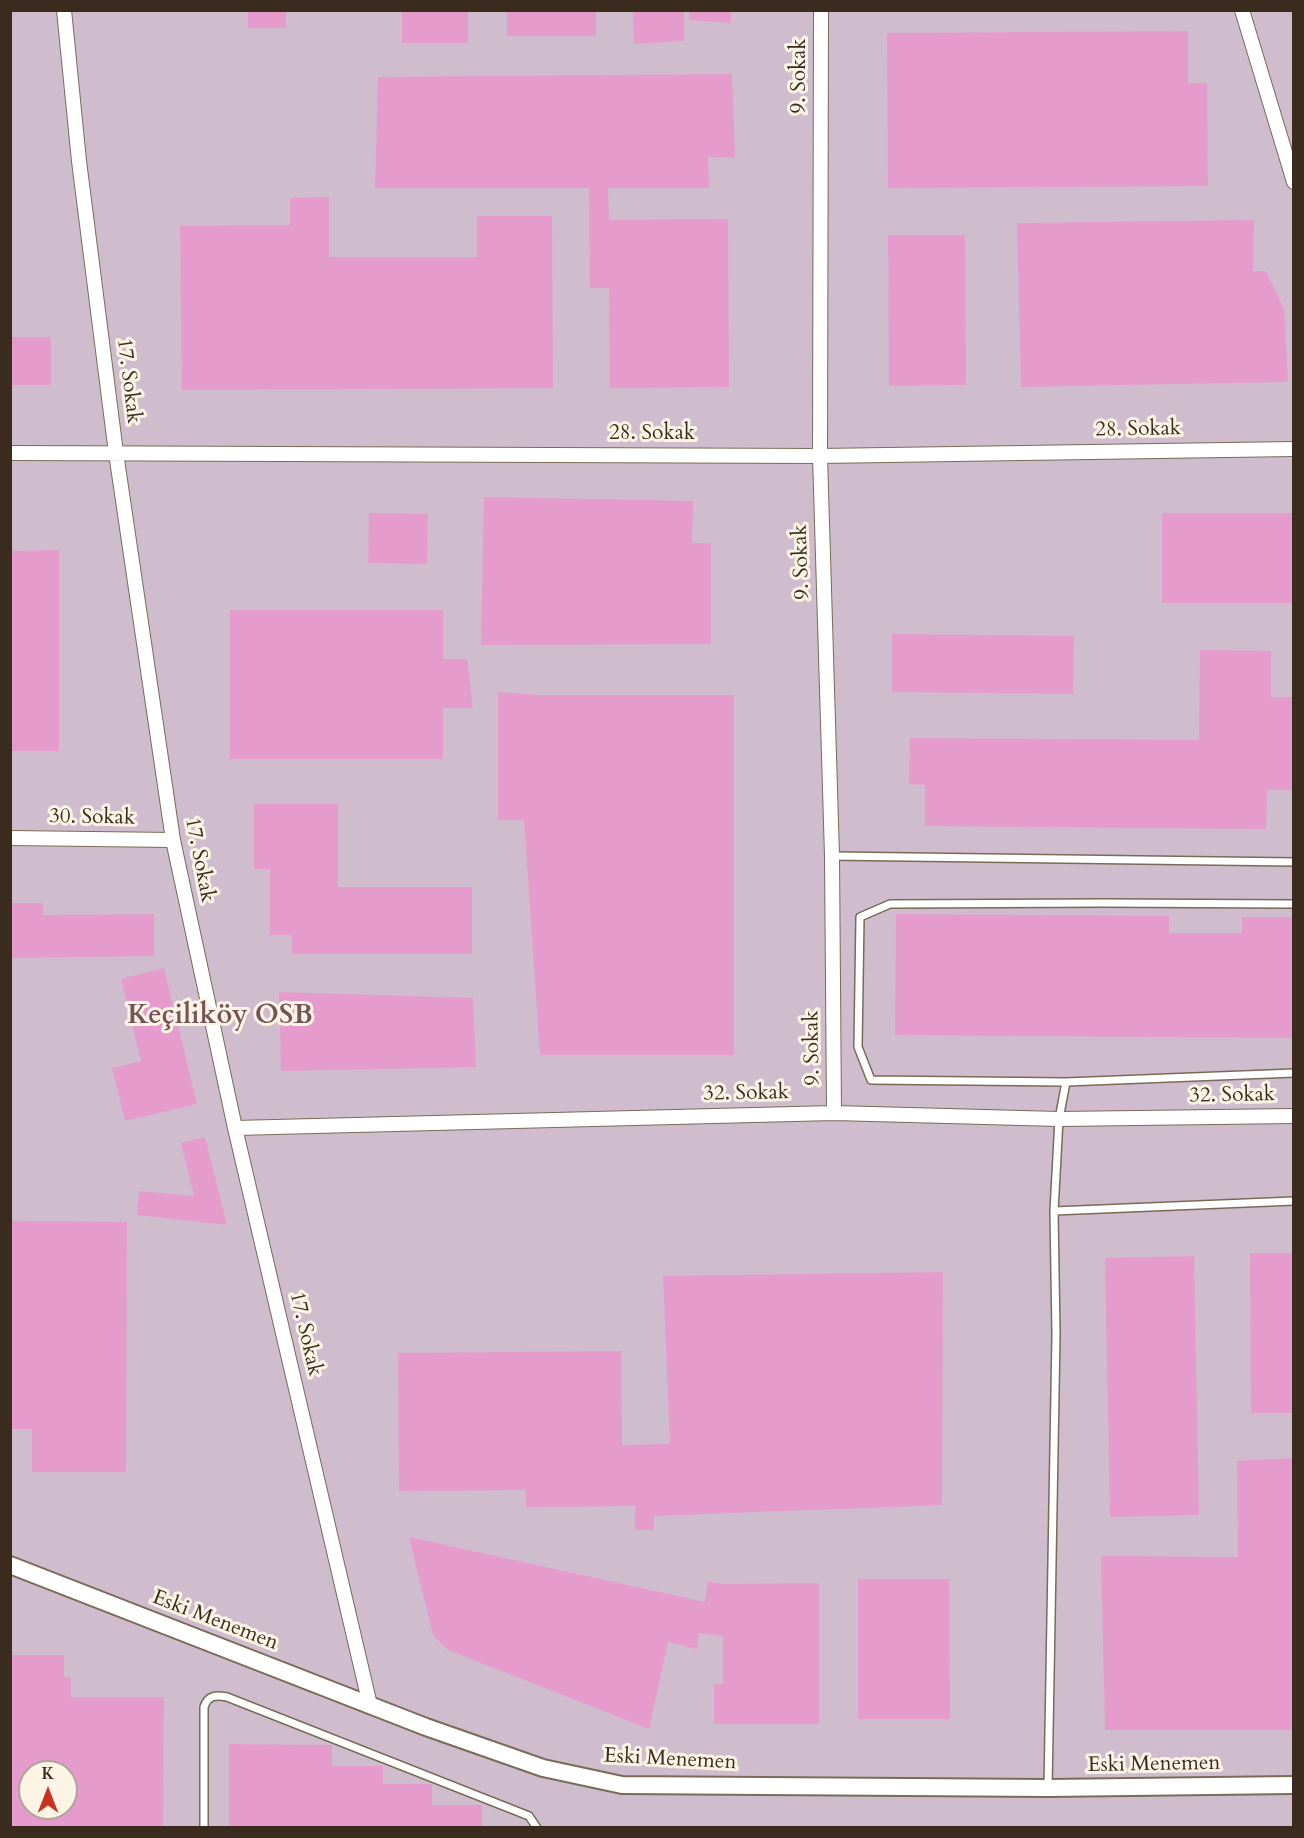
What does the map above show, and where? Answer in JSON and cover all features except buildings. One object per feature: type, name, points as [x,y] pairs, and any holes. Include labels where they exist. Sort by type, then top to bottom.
[{"type":"street","name":"17. Sokak","points":[[64,10],[79,161],[116,453],[173,840],[235,1128],[370,1705]]},
{"type":"street","name":"9. Sokak","points":[[821,10],[820,456],[832,856],[834,1113]]},
{"type":"street","points":[[1242,10],[1293,182]]},
{"type":"street","name":"28. Sokak","points":[[10,453],[820,456],[1293,449]]},
{"type":"street","name":"30. Sokak","points":[[10,838],[173,840]]},
{"type":"street","name":"32. Sokak","points":[[235,1128],[834,1113],[1059,1119],[1293,1116]]},
{"type":"street","name":"Eski Menemen","points":[[10,1564],[370,1705],[543,1768],[622,1785],[1048,1788],[1293,1785]]},
{"type":"lane","points":[[832,856],[1293,862]]},
{"type":"lane","points":[[1293,904],[890,904],[860,917],[858,1047],[870,1080],[1066,1082],[1293,1073]]},
{"type":"lane","points":[[1048,1788],[1056,1335],[1054,1211],[1059,1119],[1066,1082]]},
{"type":"lane","points":[[1054,1211],[1293,1201]]},
{"type":"lane","points":[[204,1827],[204,1707],[209,1697],[219,1696],[227,1697],[529,1816],[537,1827]]},
{"type":"shaded area","points":[[11,11],[1293,11],[1293,1827],[11,1828]]},
{"type":"district","name":"Keçiliköy OSB","points":[[220,1017]]}]
